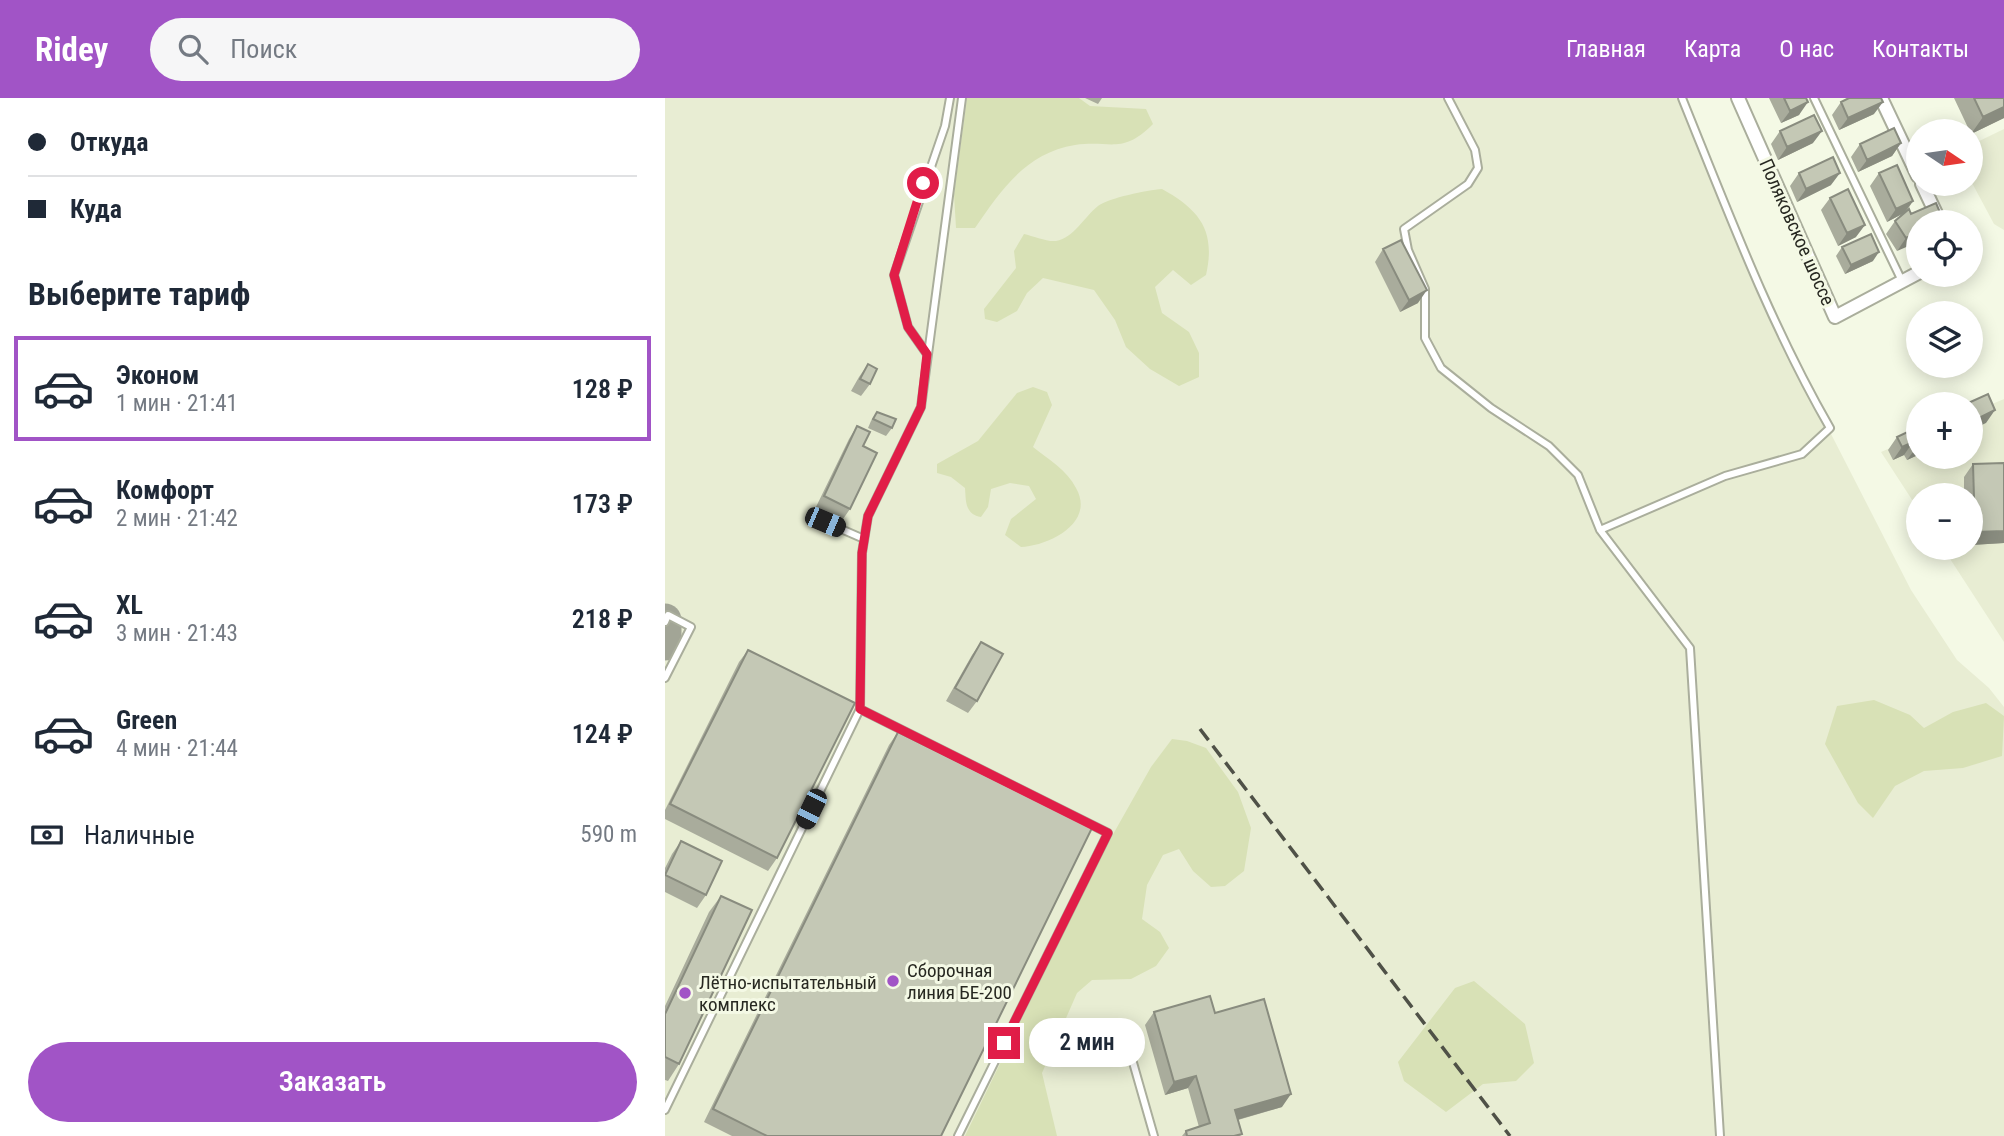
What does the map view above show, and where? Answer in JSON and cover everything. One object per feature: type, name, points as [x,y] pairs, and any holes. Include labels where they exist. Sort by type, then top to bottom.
[{"type":"street","name":"Поляковское шоссе","points":[[1738,98],[1835,317],[1906,279]]},
{"type":"street","points":[[1881,98],[1906,151]]},
{"type":"lane","points":[[927,354],[908,327],[894,275],[945,126],[950,98]]},
{"type":"lane","points":[[665,1110],[860,709],[864,539],[868,516],[921,407],[962,98]]},
{"type":"lane","points":[[1448,98],[1475,150],[1478,168],[1468,184],[1404,229],[1408,250],[1425,289],[1426,338],[1441,368],[1491,408],[1549,446],[1578,475],[1600,530],[1691,648],[1720,1136]]},
{"type":"lane","points":[[1600,530],[1725,475],[1802,454],[1830,428],[1810,393],[1739,238],[1682,98]]},
{"type":"lane","points":[[1814,98],[1902,281]]},
{"type":"lane","points":[[825,522],[864,539]]},
{"type":"lane","points":[[665,622],[668,615],[691,627],[665,678]]},
{"type":"lane","points":[[860,709],[1108,833],[958,1136]]},
{"type":"lane","points":[[1126,1038],[1154,1136]]},
{"type":"shaded area","points":[[665,98],[1681,98],[1698,147],[1830,432],[1911,590],[1957,660],[1989,688],[2004,707],[2004,1136],[665,1136]]},
{"type":"shaded area","points":[[2004,129],[2004,230],[1994,224],[1979,196],[1983,196],[1983,139]]},
{"type":"shaded area","points":[[2004,399],[2004,642],[1951,560],[1983,560],[1983,483],[1906,483],[1906,491],[1881,452],[1906,441],[1906,469],[1983,469],[1983,408]]},
{"type":"green space","points":[[967,98],[1079,98],[1090,106],[1146,109],[1153,124],[1133,140],[1124,143],[1075,145],[1042,156],[1016,175],[975,228],[956,228],[954,194]]},
{"type":"green space","points":[[1162,189],[1195,214],[1202,223],[1209,246],[1206,275],[1191,285],[1173,270],[1155,287],[1162,313],[1189,332],[1199,353],[1199,377],[1179,386],[1150,369],[1126,347],[1115,320],[1094,290],[1043,278],[1027,293],[1017,311],[997,322],[985,319],[984,309],[1016,268],[1014,251],[1024,234],[1056,241],[1074,232],[1103,203]]},
{"type":"green space","points":[[1033,387],[1047,392],[1052,405],[1033,447],[1068,476],[1076,488],[1080,512],[1075,522],[1056,537],[1021,547],[1005,535],[1011,519],[1036,499],[1029,486],[1010,483],[991,489],[988,507],[981,517],[969,510],[965,488],[951,477],[937,473],[937,464],[978,441],[1017,393]]},
{"type":"green space","points":[[1874,700],[1910,715],[1924,728],[1953,712],[1986,703],[2004,716],[2002,756],[1963,768],[1924,771],[1895,786],[1873,818],[1858,803],[1825,744],[1837,706]]},
{"type":"green space","points":[[1172,739],[1206,748],[1238,792],[1251,828],[1244,871],[1225,886],[1211,887],[1193,871],[1179,849],[1163,855],[1147,885],[1142,919],[1160,932],[1169,948],[1156,966],[1131,979],[1092,980],[1077,993],[1042,1073],[1057,1136],[965,1136],[1098,861],[1151,767]]},
{"type":"green space","points":[[1474,981],[1525,1024],[1534,1063],[1516,1081],[1483,1084],[1446,1112],[1404,1081],[1398,1062],[1455,988]]},
{"type":"building","points":[[1784,98],[1806,98],[1808,102],[1790,111]]},
{"type":"building","points":[[1849,98],[1881,98],[1883,102],[1848,118],[1841,102]]},
{"type":"building","points":[[1974,98],[2004,98],[2004,107],[1983,117]]},
{"type":"building","points":[[1814,115],[1822,131],[1787,147],[1780,131]]},
{"type":"building","points":[[1894,128],[1901,143],[1867,160],[1860,144]]},
{"type":"building","points":[[1833,157],[1840,173],[1806,189],[1799,173]]},
{"type":"building","points":[[1897,165],[1906,185],[1906,196],[1911,196],[1913,201],[1896,209],[1879,173]]},
{"type":"building","points":[[1848,189],[1865,225],[1847,233],[1830,198]]},
{"type":"building","points":[[1936,203],[1939,210],[1920,210]]},
{"type":"building","points":[[1906,212],[1906,238],[1895,221]]},
{"type":"building","points":[[1871,234],[1879,252],[1851,265],[1842,247]]},
{"type":"building","points":[[1401,240],[1427,290],[1409,300],[1383,249]]},
{"type":"building","points":[[868,364],[877,369],[870,384],[860,379]]},
{"type":"building","points":[[1988,394],[1995,410],[1983,416],[1983,396]]},
{"type":"building","points":[[877,412],[896,419],[892,428],[873,419]]},
{"type":"building","points":[[857,426],[870,432],[863,446],[877,453],[850,509],[824,496]]},
{"type":"building","points":[[1906,433],[1906,445],[1902,447],[1897,437]]},
{"type":"building","points":[[2004,463],[2004,531],[1983,532],[1983,483],[1974,483],[1973,469],[1983,469],[1983,464]]},
{"type":"building","points":[[981,642],[1003,654],[977,701],[955,688]]},
{"type":"building","points":[[748,650],[855,703],[777,858],[670,804]]},
{"type":"building","name":"Сборочная линия БЕ-200","points":[[898,732],[1092,828],[941,1136],[767,1136],[713,1109]]},
{"type":"building","points":[[681,841],[722,861],[706,895],[665,875]]},
{"type":"building","points":[[721,896],[752,910],[679,1064],[665,1057],[665,1014]]},
{"type":"building","points":[[1210,996],[1215,1013],[1264,999],[1291,1094],[1235,1110],[1242,1134],[1234,1136],[1187,1136],[1186,1131],[1210,1123],[1196,1076],[1174,1082],[1154,1012]]},
{"type":"taxiway","points":[[665,620],[665,644]]},
{"type":"railway","points":[[1200,729],[1510,1136]]},
{"type":"place","name":"Сборочная линия БЕ-200","points":[[893,981]]},
{"type":"place","name":"Лётно-испытательный комплекс","points":[[685,993]]},
{"type":"route","points":[[923,183],[894,275],[908,327],[927,354],[921,407],[868,516],[862,553],[860,709],[1108,833],[1004,1043]]}]
